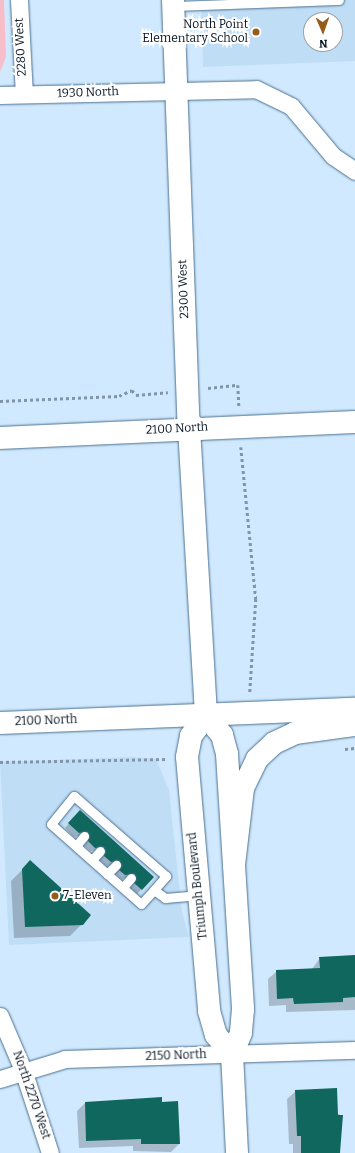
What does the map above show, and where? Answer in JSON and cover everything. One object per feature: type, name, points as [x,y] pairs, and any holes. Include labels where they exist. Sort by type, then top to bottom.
[{"type":"main road","name":"2300 West","points":[[173,3],[189,428],[206,716]]},
{"type":"main road","name":"2100 North","points":[[0,438],[189,428],[355,422]]},
{"type":"main road","name":"2100 North","points":[[0,723],[355,709]]},
{"type":"main road","points":[[206,716],[218,727],[225,744],[234,865],[243,1021],[232,1054],[237,1153]]},
{"type":"main road","name":"Triumph Boulevard","points":[[206,716],[191,736],[187,757],[211,1023],[232,1054]]},
{"type":"main road","points":[[234,865],[243,788],[256,759],[274,743],[295,733],[355,725]]},
{"type":"street","name":"2280 West","points":[[19,0],[24,94]]},
{"type":"street","name":"1930 North","points":[[0,95],[244,87],[269,93],[301,114],[333,156],[355,171]]},
{"type":"street","name":"North 2270 West","points":[[0,1016],[24,1070],[50,1153]]},
{"type":"street","name":"2150 North","points":[[0,1080],[24,1070],[65,1059],[355,1050]]},
{"type":"lane","points":[[173,3],[338,0]]},
{"type":"lane","points":[[74,796],[98,821],[145,863],[166,876],[141,904],[76,846],[51,824],[74,796]]},
{"type":"lane","points":[[76,846],[84,836]]},
{"type":"lane","points":[[92,860],[100,850]]},
{"type":"lane","points":[[107,874],[116,865]]},
{"type":"lane","points":[[122,888],[131,878]]},
{"type":"lane","points":[[154,890],[165,898],[200,895]]},
{"type":"path","points":[[0,401],[119,396],[132,390]]},
{"type":"path","points":[[242,459],[256,599],[250,696]]},
{"type":"path","points":[[338,750],[355,748]]},
{"type":"path","points":[[0,762],[133,757],[156,760]]},
{"type":"shaded area","points":[[0,0],[4,0],[6,57],[0,72]]},
{"type":"shaded area","name":"North Point Elementary School","points":[[201,0],[355,0],[355,61],[203,67]]},
{"type":"shaded area","points":[[133,757],[156,759],[169,790],[182,912],[189,937],[9,945],[0,762]]},
{"type":"building","name":"7-Eleven","points":[[80,810],[154,877],[142,890],[134,883],[135,874],[125,875],[119,870],[120,861],[111,862],[104,856],[104,847],[95,848],[88,841],[88,832],[79,833],[68,823]]},
{"type":"building","points":[[30,860],[91,915],[83,925],[25,927],[22,869]]},
{"type":"building","points":[[355,955],[355,997],[343,998],[343,1002],[294,1004],[293,998],[277,999],[276,970],[320,968],[319,957]]},
{"type":"building","points":[[337,1088],[338,1115],[343,1115],[340,1153],[301,1153],[301,1136],[297,1136],[295,1090]]},
{"type":"building","points":[[162,1097],[162,1102],[178,1101],[180,1144],[141,1144],[141,1139],[86,1141],[85,1102]]},
{"type":"place","name":"North Point Elementary School","points":[[256,32]]},
{"type":"place","name":"7-Eleven","points":[[55,896]]}]
